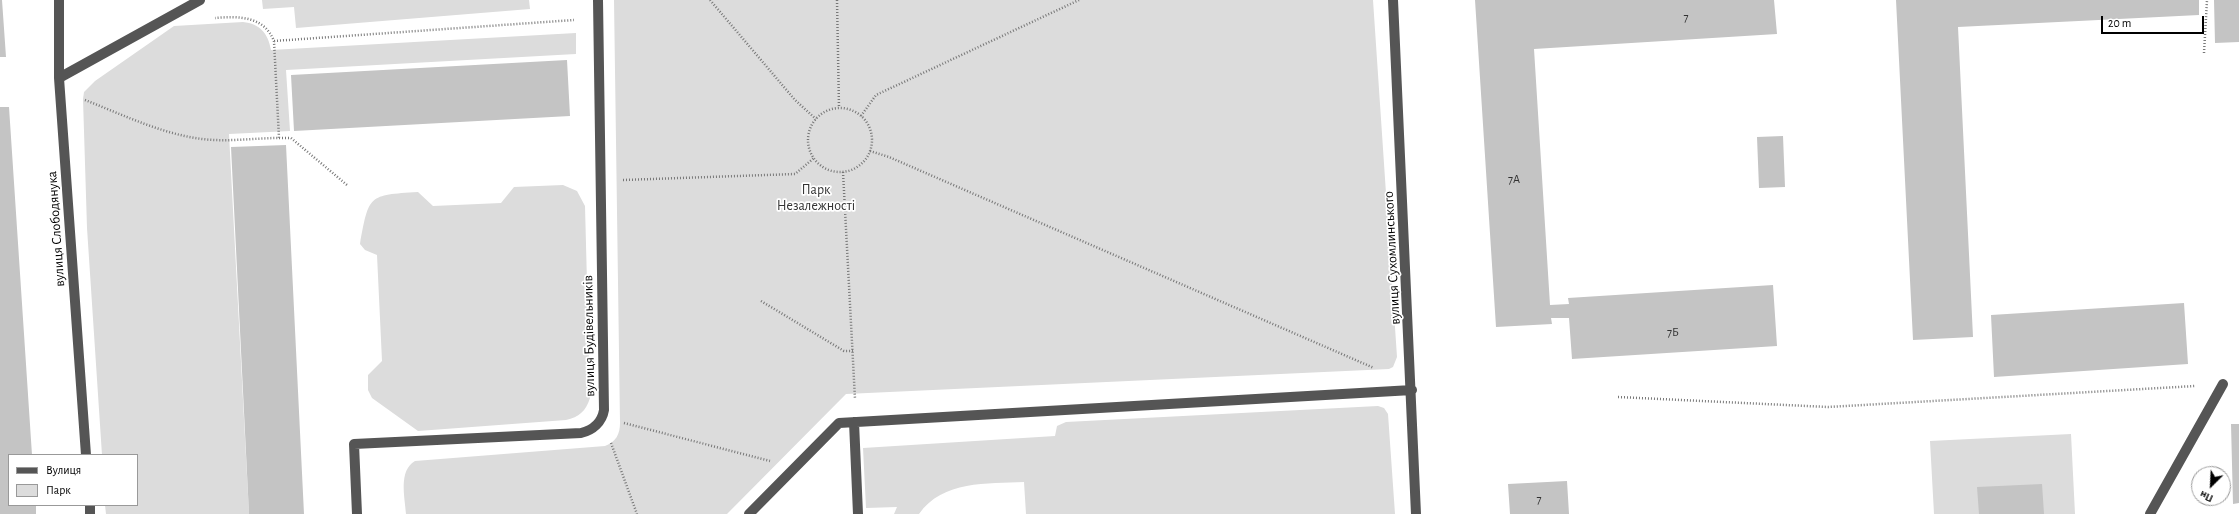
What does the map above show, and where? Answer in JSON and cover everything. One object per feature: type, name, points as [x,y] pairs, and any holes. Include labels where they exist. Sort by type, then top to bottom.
[{"type":"street","name":"вулиця Слободянука","points":[[59,0],[59,78],[86,454]]},
{"type":"street","points":[[59,78],[200,0]]},
{"type":"street","name":"вулиця Будівельників","points":[[598,0],[604,410],[602,418]]},
{"type":"street","name":"вулиця Сухомлинського","points":[[1393,0],[1412,390],[1416,514]]},
{"type":"street","points":[[2150,514],[2224,384]]},
{"type":"street","points":[[749,514],[840,423],[1412,390]]},
{"type":"street","points":[[357,514],[354,444],[581,433],[593,428],[602,418]]},
{"type":"street","points":[[854,422],[858,514]]},
{"type":"path","points":[[710,0],[795,100],[816,118]]},
{"type":"path","points":[[837,0],[840,108]]},
{"type":"path","points":[[861,116],[876,95],[1079,0]]},
{"type":"path","points":[[2204,53],[2207,0]]},
{"type":"path","points":[[209,18],[253,19],[262,24],[270,32],[274,41],[279,138]]},
{"type":"path","points":[[274,41],[599,18]]},
{"type":"path","points":[[59,78],[70,91],[85,100],[180,134],[214,140],[291,138],[347,185]]},
{"type":"path","points":[[840,108],[850,110],[861,116],[869,126],[872,138],[870,151],[863,161],[853,169],[843,172],[829,170],[818,164],[810,154],[807,142],[809,129],[816,118],[826,111],[840,108]]},
{"type":"path","points":[[870,151],[889,156],[1379,370]]},
{"type":"path","points":[[601,181],[795,174],[814,158]]},
{"type":"path","points":[[843,172],[853,351],[854,422]]},
{"type":"path","points":[[761,301],[844,351],[853,351]]},
{"type":"path","points":[[1618,397],[1828,406],[2224,384]]},
{"type":"path","points":[[602,418],[796,467]]},
{"type":"path","points":[[602,418],[637,514]]},
{"type":"green space","points":[[262,0],[529,0],[530,9],[296,28],[294,7],[263,9]]},
{"type":"green space","name":"Парк Незалежності","points":[[614,0],[1373,0],[1397,357],[1393,367],[1389,369],[846,394],[727,514],[406,514],[404,478],[406,471],[415,461],[605,446],[617,437],[620,423]]},
{"type":"green space","points":[[243,22],[249,23],[259,27],[262,30],[268,39],[271,50],[576,33],[576,54],[286,70],[290,131],[229,134],[249,514],[106,514],[105,506],[138,506],[138,454],[102,454],[87,228],[83,99],[84,92],[95,81],[174,26]]},
{"type":"green space","points":[[563,185],[577,191],[585,206],[590,398],[584,410],[575,417],[566,420],[418,431],[372,398],[368,390],[368,375],[382,361],[377,255],[365,250],[360,244],[366,216],[369,207],[374,201],[389,194],[418,192],[433,206],[501,203],[514,187]]},
{"type":"green space","points":[[1378,406],[1384,408],[1388,414],[1395,514],[1026,514],[1024,482],[981,484],[953,489],[940,495],[929,503],[919,514],[894,514],[897,507],[866,508],[863,448],[1055,436],[1057,426],[1066,422]]},
{"type":"green space","points":[[2071,434],[2075,514],[1934,514],[1930,441]]},
{"type":"building","points":[[0,0],[2,0],[6,57],[0,57]]},
{"type":"building","points":[[1475,0],[1774,0],[1777,34],[1534,49],[1550,305],[1569,304],[1568,298],[1773,285],[1777,346],[1572,359],[1569,318],[1551,318],[1552,324],[1496,327]]},
{"type":"building","points":[[1896,0],[2199,0],[2199,15],[1958,27],[1973,337],[1913,340]]},
{"type":"building","points":[[2214,0],[2239,0],[2239,42],[2215,43]]},
{"type":"building","points":[[567,60],[570,116],[294,131],[291,75]]},
{"type":"building","points":[[0,107],[9,107],[32,454],[8,454],[8,506],[36,506],[36,514],[0,514]]},
{"type":"building","points":[[1783,136],[1785,187],[1759,188],[1757,137]]},
{"type":"building","points":[[286,145],[304,514],[249,514],[231,147]]},
{"type":"building","points":[[2184,303],[2188,364],[1994,377],[1991,315]]},
{"type":"building","points":[[2231,424],[2239,424],[2239,503],[2233,504]]},
{"type":"building","points":[[1567,481],[1569,514],[1510,514],[1508,484]]},
{"type":"building","points":[[2042,484],[2044,514],[1979,514],[1977,487]]}]
